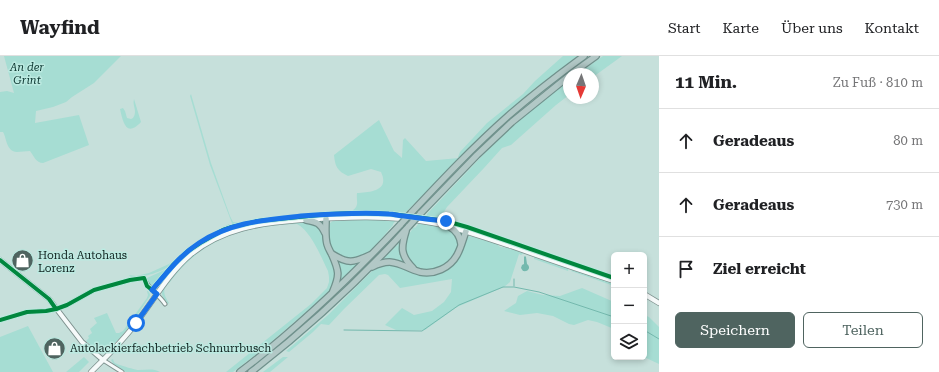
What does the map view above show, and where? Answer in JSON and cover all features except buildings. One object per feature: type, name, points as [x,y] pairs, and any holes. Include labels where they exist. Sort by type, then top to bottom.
[{"type":"highway","points":[[240,372],[280,340],[332,293],[372,254],[474,148],[507,117],[550,81],[584,56]]},
{"type":"highway","points":[[580,68],[596,56]]},
{"type":"highway","points":[[251,372],[307,327],[368,268],[477,155],[506,128],[563,80]]},
{"type":"highway","points":[[326,219],[326,243],[337,266],[338,273],[332,293]]},
{"type":"highway","points":[[306,220],[317,223],[326,233]]},
{"type":"highway","points":[[408,227],[403,241],[402,251],[406,261],[416,271]]},
{"type":"highway","points":[[450,227],[458,234],[461,245]]},
{"type":"highway","points":[[368,268],[386,262],[394,262],[424,273],[435,272],[445,268],[457,256],[466,231]]},
{"type":"highway","points":[[331,253],[351,262],[372,254]]},
{"type":"main road","points":[[91,372],[128,333],[179,265],[191,254],[213,240],[233,231],[260,224],[362,217],[389,218],[432,223],[466,231],[611,280]]},
{"type":"main road","points":[[647,296],[659,303]]},
{"type":"street","points":[[0,260],[49,299],[82,342],[103,360],[122,372]]},
{"type":"street","points":[[0,320],[27,312],[56,309],[67,305],[94,290],[130,280],[144,278],[147,286],[161,297],[166,304]]},
{"type":"green space","name":"An der Grint","points":[[4,56],[121,56],[94,83],[66,102],[36,111],[35,123],[79,115],[89,145],[43,163],[37,161],[30,151],[17,152],[13,151],[9,147],[3,132],[0,132],[0,92],[7,91],[14,93]]},
{"type":"green space","points":[[563,56],[578,56],[535,88],[490,127],[405,213],[404,212],[401,216],[391,213],[361,212],[322,214],[260,220],[233,226],[210,165],[190,96],[191,94],[211,163],[233,222],[352,211],[357,205],[357,193],[373,191],[381,187],[383,178],[381,172],[371,169],[348,176],[337,168],[334,155],[379,120],[394,151],[402,158],[403,140],[405,138],[426,161],[459,158],[460,152],[487,123],[523,94]]},
{"type":"green space","points":[[603,56],[622,56],[599,73],[599,68],[586,68]]},
{"type":"green space","points":[[563,86],[563,100],[511,145],[502,148],[447,207],[442,215],[444,219],[466,224],[466,226],[444,220],[424,218],[483,155],[529,112]]},
{"type":"green space","points":[[134,99],[141,122],[132,129],[124,123],[120,109],[123,108],[127,118],[133,118],[135,113]]},
{"type":"green space","points":[[375,219],[396,220],[383,237],[366,254],[355,259],[347,259],[335,252],[329,239],[328,231],[330,223],[333,221]]},
{"type":"green space","points":[[282,223],[312,223],[317,225],[322,231],[325,249],[337,271],[331,289],[264,348],[233,372],[226,372],[311,304],[327,288],[329,282],[328,271],[307,232],[297,224],[261,228],[229,236],[199,252],[186,263],[165,289],[164,292],[169,303],[168,304],[162,291],[175,272],[196,252],[215,240],[249,228]]},
{"type":"green space","points":[[419,223],[439,226],[455,233],[459,243],[453,258],[440,268],[426,271],[414,267],[409,263],[403,247],[406,238]]},
{"type":"green space","points":[[229,224],[230,227],[198,243],[173,264],[164,269],[153,274],[132,278],[129,275],[136,276],[149,273],[169,264],[197,242]]},
{"type":"green space","points":[[468,225],[611,274],[611,276],[468,227]]},
{"type":"green space","points":[[468,228],[539,252],[540,253],[470,230]]},
{"type":"green space","points":[[231,229],[184,258],[174,267],[159,286],[155,288],[179,260],[188,252],[208,238]]},
{"type":"green space","points":[[470,236],[496,243],[500,247],[509,248],[531,255],[524,253],[521,255],[519,254],[510,282],[504,287],[457,307],[425,330],[396,330],[385,325],[402,308],[414,315],[432,311],[444,302],[451,292],[452,279],[400,288],[388,275],[379,275],[329,325],[321,324],[289,352],[286,351],[328,315],[374,269],[389,263],[421,275],[434,274],[444,271]]},
{"type":"green space","points":[[400,240],[402,241],[408,266],[381,261],[397,246]]},
{"type":"green space","points":[[534,255],[569,268],[568,271],[534,259]]},
{"type":"green space","points":[[336,257],[360,261],[339,282]]},
{"type":"green space","points":[[169,268],[154,287],[151,287],[147,278]]},
{"type":"green space","points":[[573,269],[611,282],[611,285],[571,271]]},
{"type":"green space","points":[[582,288],[611,301],[611,328],[588,320],[574,325],[553,316],[537,313],[520,315],[504,311],[516,303],[518,296],[527,291],[543,295],[560,296]]},
{"type":"green space","points":[[147,291],[150,296],[130,326],[105,352],[102,353],[97,351],[86,341],[89,338],[88,336],[92,333],[90,329],[97,323],[94,318],[107,313],[116,333],[123,331],[147,298]]},
{"type":"green space","points":[[647,316],[659,327],[659,364],[647,358]]},
{"type":"green space","points":[[28,326],[53,372],[0,372],[0,337]]},
{"type":"green space","points":[[84,357],[89,362],[79,372],[66,372]]},
{"type":"green space","points":[[283,357],[288,357],[270,372],[263,372]]},
{"type":"green space","points":[[113,359],[116,364],[138,370],[152,370],[160,372],[126,372],[114,365],[111,360]]},
{"type":"shaded area","points":[[525,256],[529,268],[527,271],[523,271],[521,268],[524,264]]},
{"type":"waterway","points":[[514,279],[514,286]]},
{"type":"waterway","points":[[344,330],[422,331],[459,305],[503,287],[514,287],[539,292],[611,316]]},
{"type":"waterway","points":[[647,332],[659,339]]},
{"type":"cycle path","points":[[0,320],[27,312],[56,309],[67,305],[94,290],[130,280],[144,278],[147,286],[152,290],[173,265],[188,251],[223,230],[258,221],[329,214],[391,214],[446,221],[611,277]]},
{"type":"cycle path","points":[[0,260],[49,299],[56,309]]},
{"type":"place","name":"Honda Autohaus Lorenz","points":[[23,261]]},
{"type":"place","name":"Autolackierfachbetrieb Schnurrbusch","points":[[54,348]]},
{"type":"route","points":[[136,323],[157,294],[152,290],[173,265],[188,251],[200,243],[223,230],[232,227],[270,219],[359,213],[391,214],[446,221]]}]
